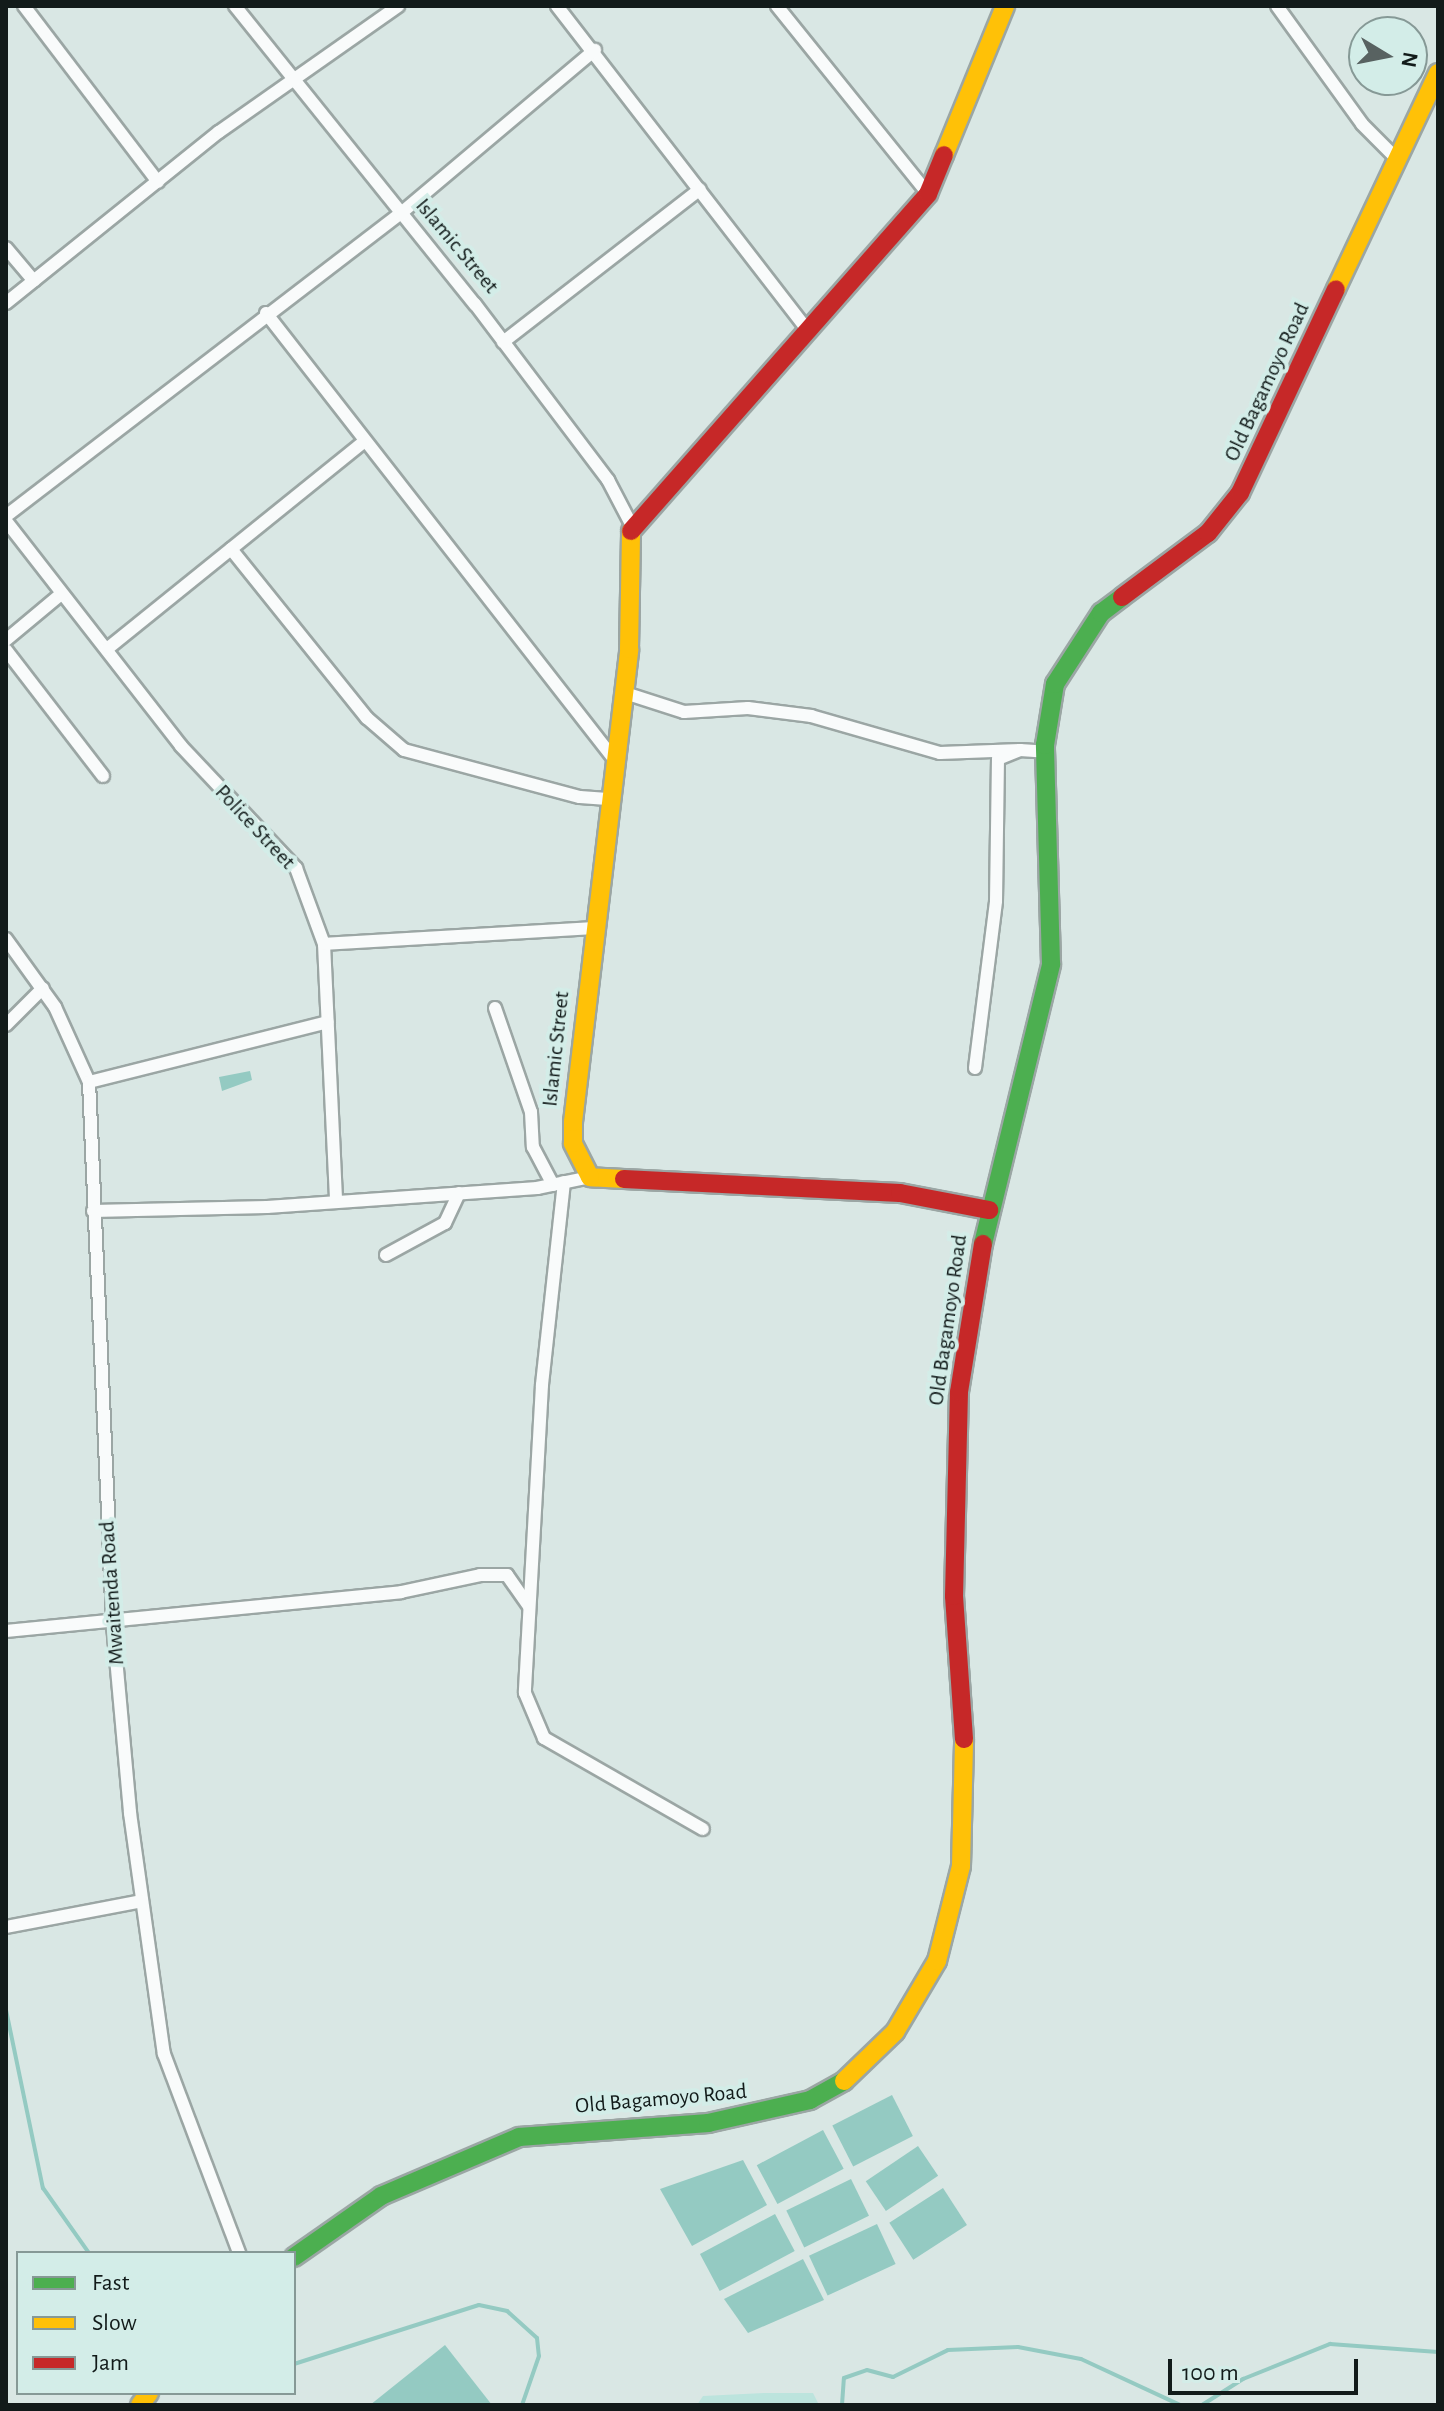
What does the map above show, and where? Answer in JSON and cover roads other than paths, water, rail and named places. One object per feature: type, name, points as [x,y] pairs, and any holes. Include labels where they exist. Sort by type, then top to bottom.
[{"type":"street","points":[[24,6],[158,182]]},
{"type":"street","name":"Islamic Street","points":[[235,6],[503,342],[608,480],[631,524],[635,577],[625,693],[593,928],[573,1122],[573,1143],[590,1177]]},
{"type":"street","points":[[6,303],[158,182],[398,6]]},
{"type":"street","points":[[557,6],[595,50],[807,330]]},
{"type":"street","points":[[777,6],[928,194]]},
{"type":"street","points":[[1277,6],[1362,124],[1397,159]]},
{"type":"street","points":[[631,524],[928,194],[999,10]]},
{"type":"street","points":[[6,519],[266,313],[400,214],[595,50]]},
{"type":"street","name":"Old Bagamoyo Road","points":[[296,2256],[381,2196],[519,2137],[777,2112],[843,2082],[895,2032],[937,1961],[961,1866],[965,1757],[954,1475],[969,1305],[989,1210],[1051,964],[1046,752],[1055,684],[1072,651],[1101,613],[1208,533],[1240,493],[1438,73]]},
{"type":"street","points":[[503,342],[700,189]]},
{"type":"street","points":[[6,248],[34,281]]},
{"type":"street","points":[[266,313],[614,759]]},
{"type":"street","points":[[107,649],[365,441]]},
{"type":"street","name":"Police Street","points":[[6,519],[60,595],[107,649],[181,746],[296,868],[324,944],[336,1200]]},
{"type":"street","points":[[231,549],[367,718],[404,750],[580,797],[611,799]]},
{"type":"street","points":[[6,640],[60,595]]},
{"type":"street","points":[[6,650],[103,776]]},
{"type":"street","points":[[625,693],[684,712],[748,708],[811,716],[940,753],[1046,752]]},
{"type":"street","points":[[975,1068],[996,901],[995,775],[998,759],[1020,750]]},
{"type":"street","points":[[324,944],[593,928]]},
{"type":"street","name":"Mwaitenda Road","points":[[6,939],[43,988],[89,1082],[113,1625],[142,1901],[164,2054],[238,2251]]},
{"type":"street","points":[[6,1025],[43,988]]},
{"type":"street","points":[[495,1008],[531,1112],[533,1147],[559,1184],[525,1693],[544,1738],[703,1829]]},
{"type":"street","points":[[89,1082],[328,1022]]},
{"type":"street","points":[[93,1211],[459,1193],[559,1184],[590,1177],[900,1193],[989,1210]]},
{"type":"street","points":[[386,1255],[445,1223],[459,1193]]},
{"type":"street","points":[[6,1631],[113,1625],[201,1607],[401,1592],[480,1575],[507,1575],[529,1607]]},
{"type":"street","points":[[6,1927],[142,1901]]},
{"type":"water","points":[[250,1071],[252,1080],[222,1091],[219,1077]]},
{"type":"water","points":[[892,2095],[913,2136],[853,2166],[832,2125]]},
{"type":"water","points":[[823,2130],[844,2169],[777,2204],[757,2165]]},
{"type":"water","points":[[918,2146],[938,2176],[886,2211],[866,2181]]},
{"type":"water","points":[[743,2160],[767,2205],[692,2246],[660,2189]]},
{"type":"water","points":[[851,2179],[869,2216],[804,2247],[786,2211]]},
{"type":"water","points":[[943,2188],[967,2225],[913,2260],[889,2223]]},
{"type":"water","points":[[775,2214],[795,2251],[720,2291],[700,2254]]},
{"type":"water","points":[[877,2224],[896,2264],[828,2296],[809,2256]]},
{"type":"water","points":[[803,2259],[824,2300],[748,2333],[724,2299]]},
{"type":"water","points":[[445,2345],[492,2405],[370,2405]]},
{"type":"waterway","points":[[6,2010],[43,2188],[88,2251]]},
{"type":"waterway","points":[[296,2363],[479,2305],[507,2311],[537,2338],[539,2356],[522,2405]]},
{"type":"waterway","points":[[1202,2405],[1243,2379],[1330,2344],[1438,2352]]},
{"type":"waterway","points":[[842,2405],[844,2378],[867,2370],[893,2377],[948,2350],[1018,2347],[1081,2359],[1180,2405]]}]
